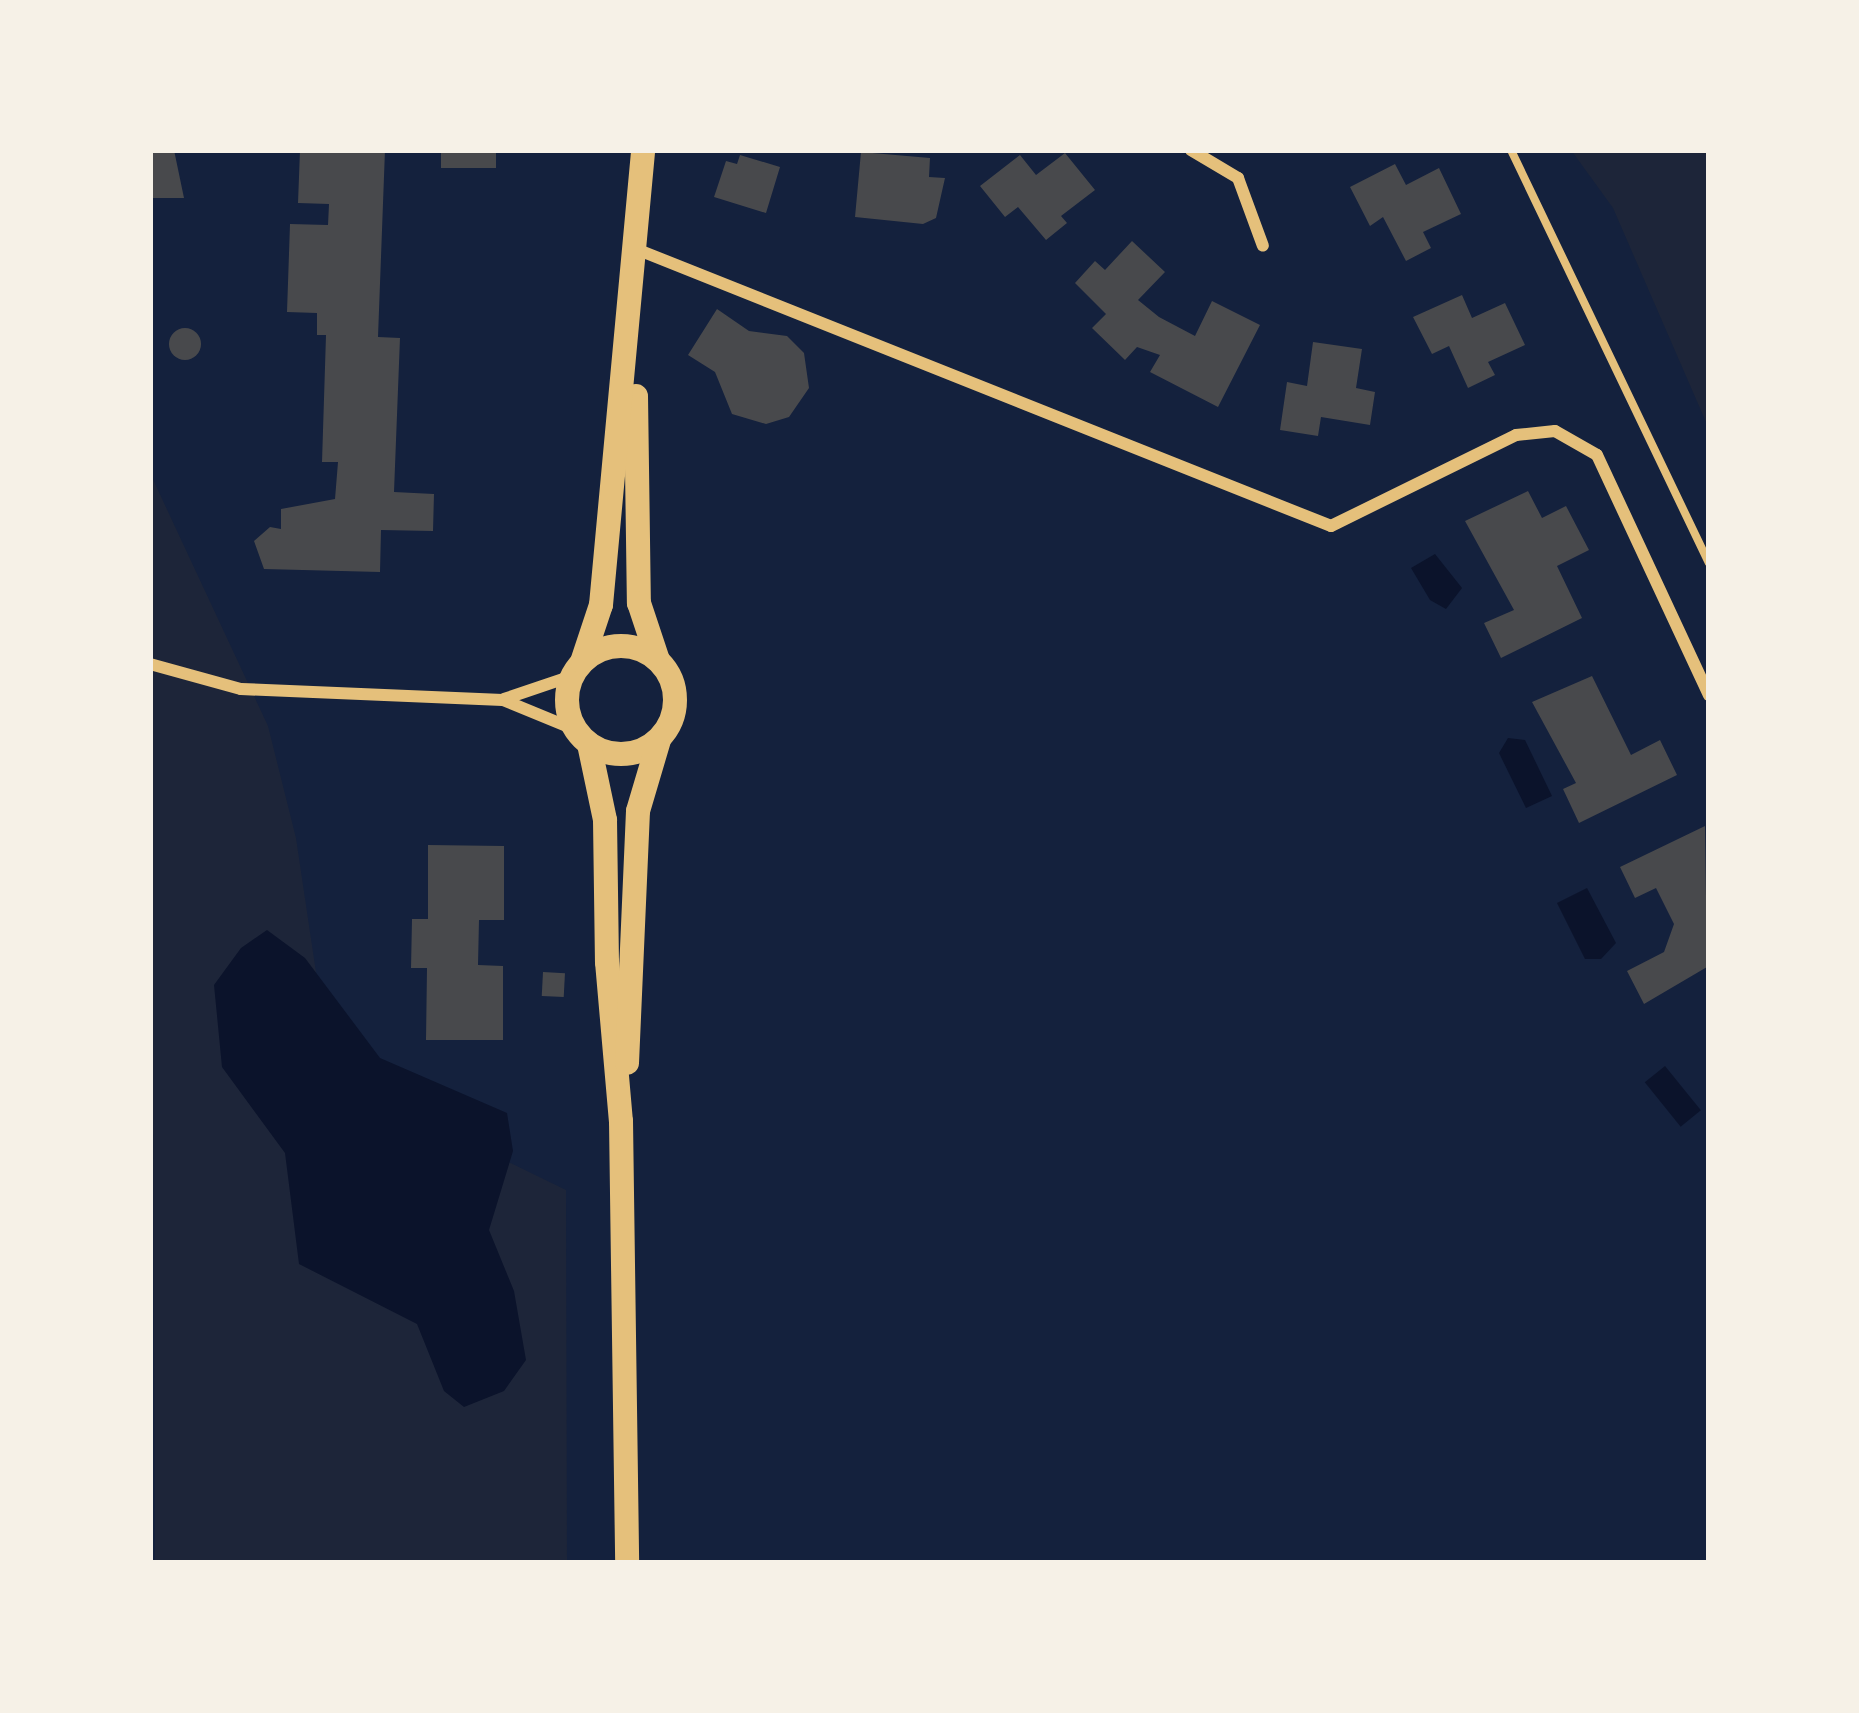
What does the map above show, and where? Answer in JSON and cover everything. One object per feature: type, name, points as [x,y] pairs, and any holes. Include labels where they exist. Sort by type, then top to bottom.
[{"type":"main road","points":[[627,1563],[621,1121],[605,820],[582,737],[568,713],[577,669],[601,605],[634,288],[643,150]]},
{"type":"main road","points":[[621,1121],[637,964],[638,811],[675,691],[658,660],[639,603],[634,288]]},
{"type":"main road","points":[[577,669],[611,646],[658,660]]},
{"type":"main road","points":[[582,737],[624,754],[658,740]]},
{"type":"street","points":[[1191,150],[1238,178],[1263,246]]},
{"type":"street","points":[[636,249],[1331,526],[1516,435],[1555,431],[1597,455],[1709,694]]},
{"type":"street","points":[[150,664],[241,689],[503,700],[582,737]]},
{"type":"street","points":[[503,700],[577,669]]},
{"type":"path","points":[[1511,150],[1709,562]]},
{"type":"shaded area","points":[[1571,150],[1709,150],[1709,429],[1613,208]]},
{"type":"shaded area","points":[[150,473],[268,726],[296,838],[324,1026],[391,1105],[566,1190],[567,1563],[155,1563]]},
{"type":"shaded area","points":[[1435,554],[1462,588],[1446,609],[1430,600],[1411,568]]},
{"type":"shaded area","points":[[1508,738],[1525,740],[1552,796],[1526,808],[1499,753]]},
{"type":"shaded area","points":[[1587,888],[1616,943],[1601,959],[1585,959],[1557,903]]},
{"type":"shaded area","points":[[267,930],[305,958],[380,1058],[507,1113],[513,1151],[489,1230],[514,1291],[526,1360],[504,1391],[464,1407],[444,1391],[417,1324],[299,1264],[285,1153],[222,1067],[214,985],[241,948]]},
{"type":"shaded area","points":[[1665,1066],[1701,1110],[1681,1127],[1645,1082]]},
{"type":"building","points":[[150,150],[174,150],[184,198],[150,198]]},
{"type":"building","points":[[300,150],[385,150],[378,337],[400,338],[394,492],[434,494],[433,531],[381,530],[380,572],[264,569],[254,541],[270,527],[281,529],[281,509],[335,499],[338,462],[322,462],[326,335],[317,335],[317,313],[287,312],[290,224],[328,225],[329,204],[298,203]]},
{"type":"building","points":[[441,150],[496,150],[496,168],[441,168]]},
{"type":"building","points":[[861,152],[930,158],[929,177],[945,178],[936,218],[923,224],[855,217]]},
{"type":"building","points":[[1065,153],[1095,190],[1061,216],[1067,223],[1046,240],[1018,207],[1005,217],[980,186],[1020,155],[1036,175]]},
{"type":"building","points":[[740,155],[780,167],[766,213],[714,197],[726,161],[737,164]]},
{"type":"building","points":[[1395,164],[1406,185],[1439,168],[1461,214],[1423,232],[1431,248],[1406,261],[1383,217],[1370,226],[1350,187]]},
{"type":"building","points":[[1132,241],[1165,272],[1138,300],[1159,317],[1195,336],[1212,301],[1260,325],[1218,407],[1150,372],[1160,355],[1137,347],[1125,360],[1092,328],[1106,314],[1075,283],[1095,261],[1105,270]]},
{"type":"building","points":[[1462,295],[1472,318],[1505,303],[1525,345],[1488,362],[1495,375],[1468,388],[1449,346],[1432,354],[1413,317]]},
{"type":"building","points":[[717,309],[749,331],[787,336],[804,353],[809,388],[789,417],[766,424],[732,414],[715,372],[688,355]]},
{"type":"building","points":[[185,328],[197,332],[201,344],[197,356],[185,360],[173,356],[169,344],[173,332]]},
{"type":"building","points":[[1313,342],[1362,349],[1356,388],[1375,392],[1370,425],[1321,417],[1318,436],[1280,430],[1287,382],[1307,386]]},
{"type":"building","points":[[1528,491],[1542,518],[1566,506],[1589,550],[1557,566],[1582,618],[1501,658],[1484,623],[1514,610],[1465,521]]},
{"type":"building","points":[[1592,676],[1631,755],[1660,740],[1677,775],[1579,823],[1563,789],[1576,783],[1532,702]]},
{"type":"building","points":[[1705,826],[1707,967],[1644,1004],[1627,971],[1664,952],[1674,924],[1656,888],[1635,898],[1620,867]]},
{"type":"building","points":[[428,845],[504,846],[504,920],[479,920],[478,965],[503,966],[503,1040],[426,1040],[427,968],[411,968],[412,919],[428,919]]},
{"type":"building","points":[[543,972],[565,973],[564,997],[542,996]]}]
